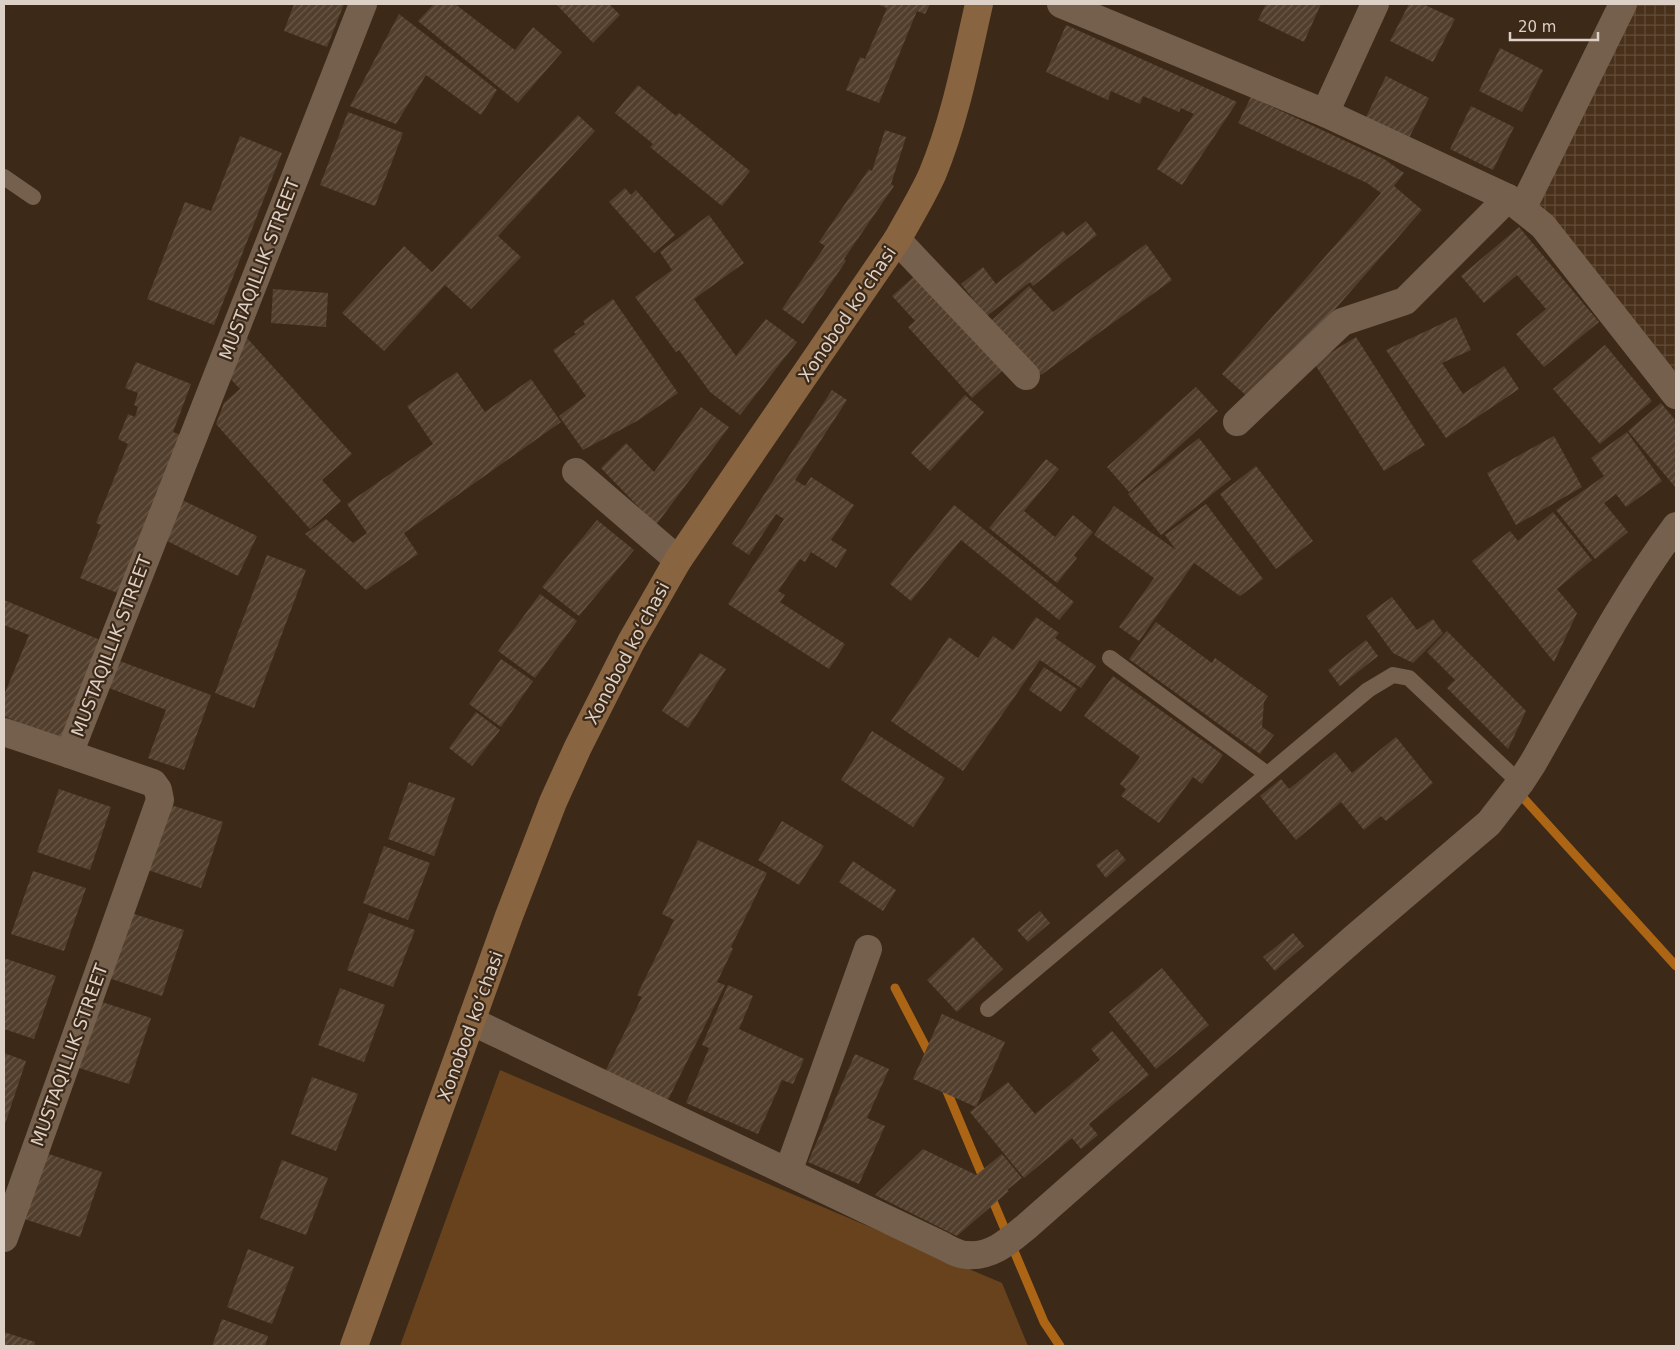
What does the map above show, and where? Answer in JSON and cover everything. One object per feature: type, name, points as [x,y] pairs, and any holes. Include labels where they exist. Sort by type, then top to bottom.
[{"type":"main road","name":"Xonobod koʻchasi","points":[[354,1346],[531,859],[578,747],[631,642],[678,560],[897,240],[931,176],[944,142],[955,107],[979,4]]},
{"type":"street","name":"MUSTAQILLIK STREET","points":[[4,1238],[160,800],[158,790],[152,783],[69,754],[363,4]]},
{"type":"street","points":[[1061,4],[1325,113],[1515,203],[1543,226],[1676,396]]},
{"type":"street","points":[[1325,113],[1374,4]]},
{"type":"street","points":[[1237,422],[1342,322],[1405,301],[1515,203],[1623,4]]},
{"type":"street","points":[[897,240],[1026,376]]},
{"type":"street","points":[[576,472],[678,560]]},
{"type":"street","points":[[471,1021],[965,1255],[984,1254],[1004,1245],[1353,939],[1489,823],[1534,763],[1617,615],[1655,554],[1676,526]]},
{"type":"street","points":[[4,732],[69,754]]},
{"type":"street","points":[[788,1172],[868,949]]},
{"type":"lane","points":[[4,177],[33,197]]},
{"type":"lane","points":[[1110,658],[1267,774]]},
{"type":"lane","points":[[988,1009],[1368,690],[1393,675],[1409,678],[1520,783]]},
{"type":"shaded area","points":[[1636,4],[1676,4],[1676,377],[1538,208]]},
{"type":"shaded area","points":[[500,1070],[1002,1283],[1028,1346],[400,1346]]},
{"type":"building","points":[[294,4],[344,4],[327,47],[284,31]]},
{"type":"building","points":[[434,4],[455,4],[515,50],[533,27],[562,52],[518,103],[418,21]]},
{"type":"building","points":[[556,4],[609,4],[620,15],[593,43]]},
{"type":"building","points":[[877,4],[930,4],[925,14],[917,11],[879,103],[846,90],[860,57],[865,59],[887,8]]},
{"type":"building","points":[[1266,4],[1321,4],[1304,42],[1258,20]]},
{"type":"building","points":[[1409,4],[1423,4],[1455,19],[1433,62],[1390,41]]},
{"type":"building","points":[[399,14],[497,90],[481,115],[426,75],[396,124],[350,106]]},
{"type":"building","points":[[1066,25],[1237,102],[1182,185],[1157,169],[1194,114],[1181,108],[1179,112],[1143,96],[1140,104],[1111,91],[1108,100],[1046,72]]},
{"type":"building","points":[[1500,48],[1543,70],[1522,112],[1479,91]]},
{"type":"building","points":[[1386,76],[1429,98],[1408,140],[1365,119]]},
{"type":"building","points":[[638,85],[676,116],[679,113],[750,171],[722,206],[650,147],[653,144],[615,113]]},
{"type":"building","points":[[1251,97],[1384,159],[1404,173],[1394,186],[1422,210],[1294,356],[1249,398],[1222,374],[1381,193],[1367,183],[1238,123]]},
{"type":"building","points":[[1471,106],[1514,127],[1493,170],[1450,149]]},
{"type":"building","points":[[348,112],[403,133],[375,206],[320,185]]},
{"type":"building","points":[[578,115],[595,131],[498,236],[521,257],[471,309],[445,285],[384,351],[342,313],[404,246],[432,272]]},
{"type":"building","points":[[885,130],[906,137],[891,184],[894,186],[844,259],[846,261],[803,324],[782,309],[825,246],[819,242],[869,169],[872,171]]},
{"type":"building","points":[[240,136],[282,153],[214,325],[147,299],[185,202],[211,211]]},
{"type":"building","points":[[625,188],[631,195],[636,190],[675,235],[654,253],[609,202]]},
{"type":"building","points":[[709,215],[744,263],[694,299],[736,356],[766,319],[797,342],[740,415],[710,392],[679,350],[676,352],[635,297],[672,270],[660,252]]},
{"type":"building","points":[[1086,221],[1097,235],[1033,286],[1030,282],[987,316],[961,284],[983,267],[996,284],[1063,231],[1067,236]]},
{"type":"building","points":[[1519,227],[1599,322],[1544,367],[1516,334],[1546,309],[1517,275],[1484,303],[1461,276]]},
{"type":"building","points":[[1146,244],[1172,280],[1041,375],[991,321],[1029,286],[1053,312]]},
{"type":"building","points":[[918,273],[1004,369],[972,398],[908,327],[915,321],[892,296]]},
{"type":"building","points":[[273,289],[328,293],[326,327],[271,323]]},
{"type":"building","points":[[613,299],[678,393],[637,421],[583,450],[559,416],[586,396],[553,350],[576,334],[574,332],[585,324],[583,321]]},
{"type":"building","points":[[1456,317],[1471,350],[1442,363],[1463,394],[1504,366],[1519,389],[1446,438],[1386,350]]},
{"type":"building","points":[[1356,337],[1425,445],[1384,471],[1314,363]]},
{"type":"building","points":[[247,338],[352,454],[322,480],[341,501],[310,529],[216,424],[224,403],[240,389],[226,374]]},
{"type":"building","points":[[1605,345],[1652,401],[1600,444],[1553,389]]},
{"type":"building","points":[[136,362],[191,384],[173,432],[188,438],[125,596],[80,578],[101,525],[96,523],[128,444],[118,439],[128,414],[135,417],[138,407],[134,405],[138,393],[125,388]]},
{"type":"building","points":[[457,372],[485,412],[531,379],[561,422],[404,533],[418,554],[366,590],[305,534],[326,519],[353,543],[367,533],[347,504],[433,444],[407,406]]},
{"type":"building","points":[[1196,387],[1218,411],[1129,492],[1107,467]]},
{"type":"building","points":[[832,390],[847,400],[795,480],[805,486],[811,477],[854,505],[831,540],[847,550],[836,568],[811,552],[805,562],[800,559],[778,591],[785,595],[780,602],[845,644],[829,669],[728,604],[784,519],[776,514],[749,555],[732,544]]},
{"type":"building","points":[[965,395],[984,412],[930,471],[911,453]]},
{"type":"building","points":[[1661,403],[1676,421],[1676,488],[1628,431]]},
{"type":"building","points":[[701,407],[729,427],[656,525],[601,468],[626,443],[654,472]]},
{"type":"building","points":[[1627,432],[1662,481],[1626,507],[1616,494],[1604,503],[1628,532],[1595,559],[1556,510],[1604,476],[1591,458]]},
{"type":"building","points":[[1554,436],[1582,487],[1516,525],[1487,473]]},
{"type":"building","points":[[1199,438],[1231,479],[1161,535],[1128,494]]},
{"type":"building","points":[[1046,459],[1059,469],[1024,511],[1055,537],[1073,515],[1093,532],[1074,555],[1077,558],[1057,583],[989,528]]},
{"type":"building","points":[[1256,466],[1313,541],[1276,569],[1220,494]]},
{"type":"building","points":[[176,497],[257,536],[238,576],[157,536]]},
{"type":"building","points":[[1206,504],[1263,579],[1240,596],[1194,563],[1139,641],[1119,627],[1154,578],[1094,535],[1114,506],[1176,550],[1165,535]]},
{"type":"building","points":[[954,505],[1074,602],[1059,620],[961,540],[911,601],[890,584]]},
{"type":"building","points":[[1553,512],[1592,560],[1557,589],[1577,613],[1554,662],[1472,561],[1510,531],[1518,541]]},
{"type":"building","points":[[597,520],[634,550],[579,616],[542,587]]},
{"type":"building","points":[[267,555],[306,570],[254,708],[215,693]]},
{"type":"building","points":[[540,594],[577,621],[535,678],[498,651]]},
{"type":"building","points":[[1392,597],[1417,630],[1433,619],[1443,633],[1413,663],[1393,653],[1366,616]]},
{"type":"building","points":[[4,600],[105,642],[62,745],[4,716],[4,695],[29,635],[4,625]]},
{"type":"building","points":[[1036,617],[1059,633],[1055,638],[1096,666],[1081,688],[1040,660],[963,771],[891,721],[949,637],[978,658],[993,636],[1013,650]]},
{"type":"building","points":[[1156,622],[1212,663],[1215,658],[1268,696],[1264,702],[1262,727],[1274,735],[1260,754],[1129,659]]},
{"type":"building","points":[[1447,631],[1526,711],[1508,749],[1447,688],[1455,680],[1427,652]]},
{"type":"building","points":[[1366,640],[1378,656],[1340,686],[1328,670]]},
{"type":"building","points":[[700,653],[726,669],[688,728],[662,711]]},
{"type":"building","points":[[109,657],[211,695],[184,770],[148,758],[166,710],[99,684]]},
{"type":"building","points":[[501,659],[533,681],[501,727],[469,704]]},
{"type":"building","points":[[1044,667],[1077,689],[1061,712],[1029,690]]},
{"type":"building","points":[[1113,676],[1223,755],[1202,784],[1193,777],[1159,823],[1121,796],[1126,789],[1120,784],[1140,757],[1084,716]]},
{"type":"building","points":[[476,712],[500,730],[472,766],[449,748]]},
{"type":"building","points":[[872,731],[945,778],[913,827],[841,780]]},
{"type":"building","points":[[1396,737],[1433,783],[1386,821],[1381,816],[1364,830],[1341,802],[1296,840],[1260,796],[1281,779],[1289,789],[1335,752],[1352,773]]},
{"type":"building","points":[[409,782],[455,798],[434,856],[388,839]]},
{"type":"building","points":[[59,789],[111,807],[90,870],[37,852]]},
{"type":"building","points":[[168,804],[223,822],[201,888],[145,869]]},
{"type":"building","points":[[782,821],[824,846],[799,885],[758,860]]},
{"type":"building","points":[[698,840],[767,873],[731,947],[733,949],[717,982],[725,985],[667,1102],[605,1072],[642,997],[637,995],[674,920],[662,914]]},
{"type":"building","points":[[384,846],[430,863],[408,920],[363,903]]},
{"type":"building","points":[[1117,849],[1126,860],[1106,878],[1096,865]]},
{"type":"building","points":[[853,861],[896,890],[883,911],[839,882]]},
{"type":"building","points":[[33,871],[86,888],[64,951],[11,934]]},
{"type":"building","points":[[1040,911],[1050,923],[1028,942],[1017,930]]},
{"type":"building","points":[[128,912],[184,930],[162,996],[106,977]]},
{"type":"building","points":[[369,913],[415,930],[393,987],[347,970]]},
{"type":"building","points":[[1293,933],[1304,946],[1275,971],[1263,957]]},
{"type":"building","points":[[973,937],[1003,969],[957,1012],[927,980]]},
{"type":"building","points":[[4,958],[56,976],[34,1039],[4,1029]]},
{"type":"building","points":[[1162,968],[1209,1025],[1156,1069],[1109,1012]]},
{"type":"building","points":[[728,985],[753,996],[739,1029],[804,1059],[793,1084],[782,1080],[758,1134],[686,1103],[709,1048],[702,1045]]},
{"type":"building","points":[[340,988],[385,1005],[364,1062],[318,1045]]},
{"type":"building","points":[[96,1000],[151,1018],[129,1084],[73,1066]]},
{"type":"building","points":[[942,1014],[1005,1042],[976,1107],[913,1079]]},
{"type":"building","points":[[1112,1031],[1149,1075],[1089,1124],[1098,1135],[1081,1149],[1072,1138],[1024,1178],[970,1112],[1008,1082],[1035,1114],[1100,1060],[1091,1049]]},
{"type":"building","points":[[4,1053],[26,1061],[4,1127]]},
{"type":"building","points":[[855,1054],[889,1069],[867,1118],[885,1126],[859,1184],[808,1162]]},
{"type":"building","points":[[312,1077],[358,1094],[336,1151],[291,1134]]},
{"type":"building","points":[[923,1149],[976,1175],[1002,1154],[1022,1178],[957,1236],[875,1195]]},
{"type":"building","points":[[46,1153],[102,1172],[80,1237],[24,1219]]},
{"type":"building","points":[[282,1160],[328,1178],[306,1235],[260,1218]]},
{"type":"building","points":[[248,1249],[294,1267],[272,1324],[227,1307]]},
{"type":"building","points":[[222,1319],[268,1336],[265,1346],[212,1346]]},
{"type":"building","points":[[4,1332],[35,1342],[34,1346],[4,1346]]},
{"type":"waterway","points":[[1518,792],[1676,966]]},
{"type":"waterway","points":[[895,988],[932,1059]]},
{"type":"waterway","points":[[944,1084],[985,1182]]},
{"type":"waterway","points":[[990,1194],[1044,1322],[1060,1346]]}]
